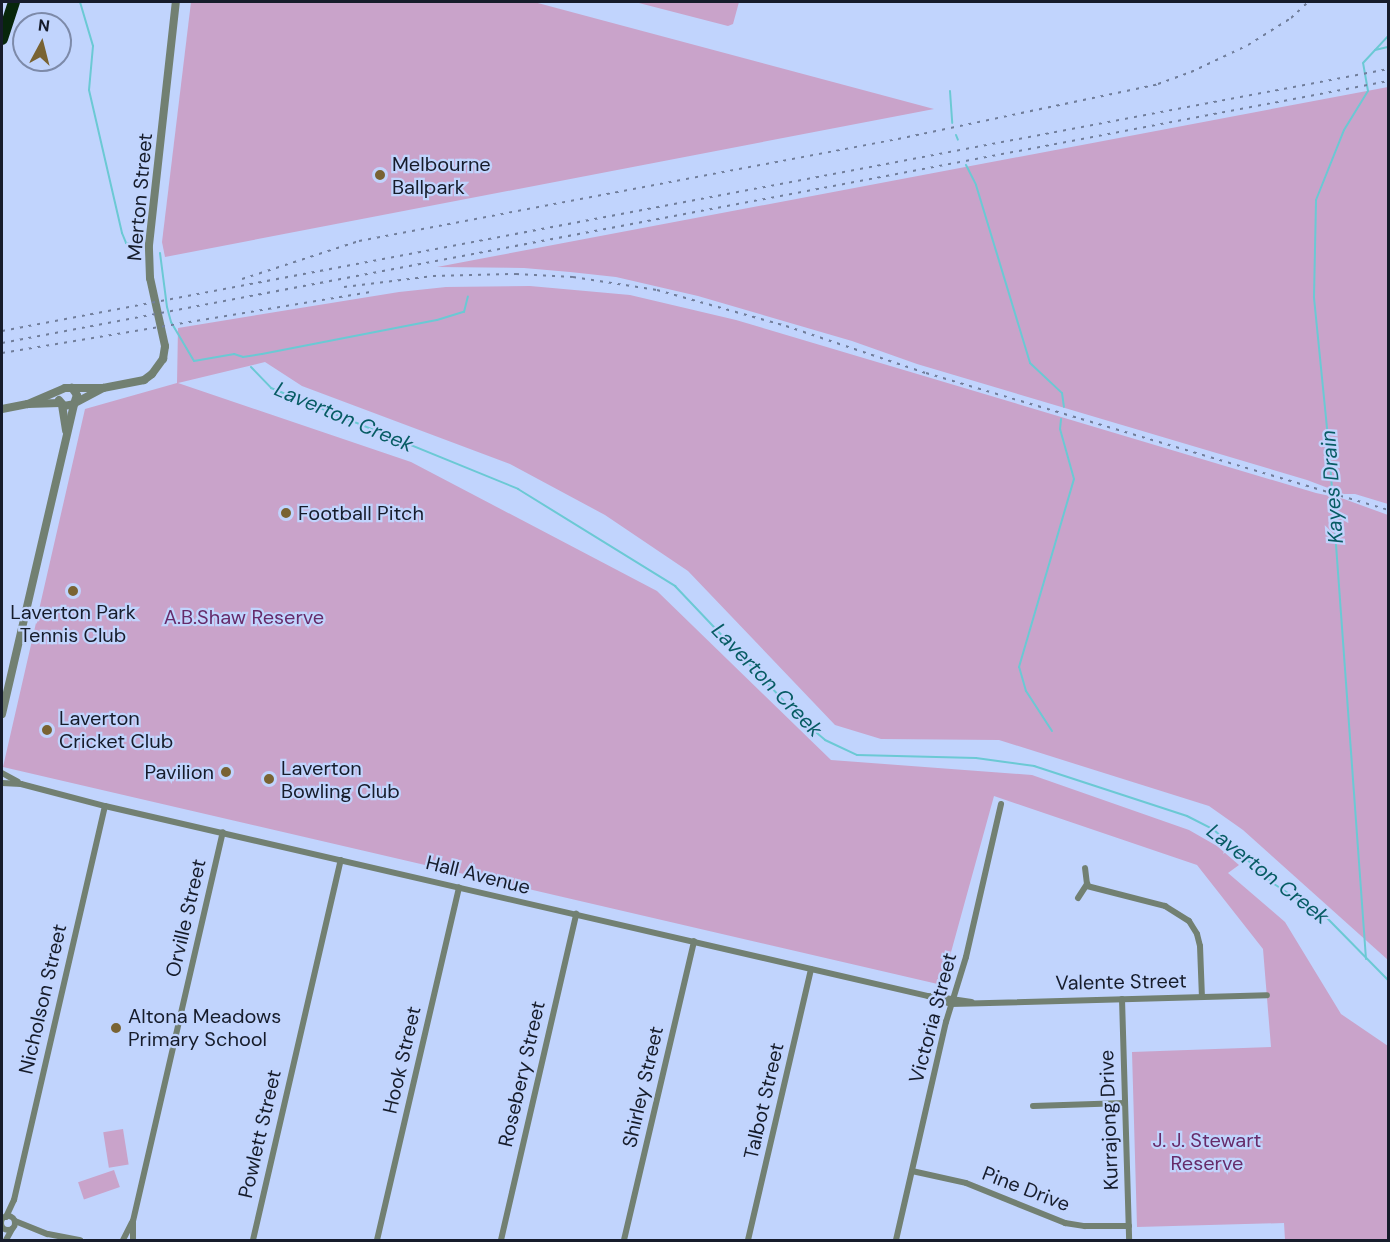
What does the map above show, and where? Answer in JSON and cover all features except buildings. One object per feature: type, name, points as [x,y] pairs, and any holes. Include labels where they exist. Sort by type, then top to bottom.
[{"type":"highway","points":[[2,39],[14,2]]},
{"type":"street","name":"Merton Street","points":[[67,388],[103,388],[144,380],[152,375],[163,359],[165,346],[150,278],[150,245],[176,2]]},
{"type":"street","points":[[28,404],[67,388]]},
{"type":"street","points":[[2,714],[77,395],[67,388]]},
{"type":"street","points":[[66,435],[58,397],[67,388]]},
{"type":"street","name":"Merton Street","points":[[75,404],[103,388]]},
{"type":"street","points":[[2,409],[28,404],[75,404]]},
{"type":"street","name":"Hall Avenue","points":[[2,773],[21,784]]},
{"type":"street","name":"Hall Avenue","points":[[2,783],[21,784],[105,806],[952,1001]]},
{"type":"street","name":"Victoria Street","points":[[896,1240],[1001,804]]},
{"type":"street","name":"Nicholson Street","points":[[4,1240],[105,806]]},
{"type":"street","name":"Orville Street","points":[[125,1240],[133,1221],[223,832]]},
{"type":"street","name":"Powlett Street","points":[[253,1240],[341,860]]},
{"type":"street","points":[[1078,898],[1087,886],[1085,868]]},
{"type":"street","points":[[1087,886],[1166,906],[1189,921],[1197,934],[1200,946],[1202,997]]},
{"type":"street","name":"Hook Street","points":[[377,1240],[459,887]]},
{"type":"street","name":"Rosebery Street","points":[[501,1240],[576,914]]},
{"type":"street","name":"Shirley Street","points":[[624,1240],[694,941]]},
{"type":"street","name":"Talbot Street","points":[[748,1240],[811,969]]},
{"type":"street","name":"Valente Street","points":[[952,1001],[1267,995]]},
{"type":"street","name":"Kurrajong Drive","points":[[1122,999],[1129,1240]]},
{"type":"street","points":[[1033,1106],[1125,1103]]},
{"type":"street","name":"Pine Drive","points":[[912,1171],[966,1184],[1065,1223],[1084,1226],[1129,1226]]},
{"type":"street","points":[[2,1226],[9,1221]]},
{"type":"street","points":[[2,1226],[9,1221]]},
{"type":"street","points":[[9,1221],[31,1229],[80,1240]]},
{"type":"street","name":"Orville Street","points":[[133,1221],[133,1240]]},
{"type":"street","name":"Nicholson Street","points":[[2,1226],[4,1240]]},
{"type":"green space","name":"Melbourne Ballpark","points":[[191,2],[534,2],[934,109],[165,257],[162,242]]},
{"type":"green space","points":[[635,2],[739,2],[733,24],[728,26]]},
{"type":"green space","points":[[1388,87],[1388,504],[1355,494],[1344,494],[1307,480],[698,296],[616,277],[524,268],[437,267]]},
{"type":"green space","points":[[530,286],[630,295],[736,320],[1316,493],[1344,499],[1388,515],[1388,960],[1243,830],[1209,806],[999,740],[881,739],[835,725],[688,571],[605,515],[510,464],[302,386],[265,362],[178,383],[411,462],[657,591],[831,760],[1032,775],[1189,830],[1217,846],[1239,865],[1228,873],[1285,922],[1341,1014],[1388,1046],[1388,1240],[1285,1240],[1284,1223],[1137,1227],[1132,1052],[1271,1047],[1263,949],[1197,865],[994,796],[942,985],[3,767],[85,409],[177,383],[178,328],[399,292],[446,287]]},
{"type":"green space","points":[[123,1129],[129,1165],[109,1168],[103,1132]]},
{"type":"green space","points":[[114,1170],[120,1187],[84,1199],[78,1182]]},
{"type":"waterway","name":"Laverton Creek","points":[[80,2],[93,46],[89,90],[122,233],[126,243],[142,248]]},
{"type":"waterway","name":"Kayes Drain","points":[[1366,959],[1329,448],[1314,297],[1316,200],[1344,130],[1368,91],[1363,63],[1388,36]]},
{"type":"waterway","points":[[1375,50],[1388,47]]},
{"type":"waterway","points":[[950,91],[952,123]]},
{"type":"waterway","points":[[956,135],[958,140]]},
{"type":"waterway","points":[[966,165],[976,185],[1030,363],[1062,393],[1064,407]]},
{"type":"waterway","points":[[160,253],[171,322],[194,361],[234,354],[243,357],[262,354],[437,320],[464,312],[468,296]]},
{"type":"waterway","name":"Laverton Creek","points":[[251,367],[271,388],[518,489],[675,586],[805,723],[825,740],[857,755],[976,758],[1034,766],[1187,816],[1213,829],[1274,884],[1327,918],[1388,980]]},
{"type":"waterway","points":[[1052,731],[1026,691],[1019,667],[1074,479],[1060,429],[1061,419]]},
{"type":"railway","points":[[242,279],[359,241],[898,139],[1158,84],[1191,72],[1248,45],[1291,18],[1308,2]]},
{"type":"railway","points":[[2,331],[1388,69]]},
{"type":"railway","points":[[2,343],[1388,81]]},
{"type":"railway","points":[[344,287],[433,276],[516,274],[573,277],[657,290],[786,326],[926,373],[1388,510]]},
{"type":"railway","points":[[2,353],[372,292]]},
{"type":"place","name":"Melbourne Ballpark","points":[[380,175]]},
{"type":"place","name":"Football Pitch","points":[[286,513]]},
{"type":"place","name":"Laverton Park Tennis Club","points":[[73,591]]},
{"type":"place","name":"Laverton Cricket Club","points":[[47,730]]},
{"type":"place","name":"Pavilion","points":[[226,772]]},
{"type":"place","name":"Laverton Bowling Club","points":[[269,779]]},
{"type":"place","name":"Altona Meadows Primary School","points":[[116,1028]]},
{"type":"park label","name":"A.B.Shaw Reserve","points":[[244,617]]},
{"type":"park label","name":"J. J. Stewart Reserve","points":[[1207,1152]]}]
